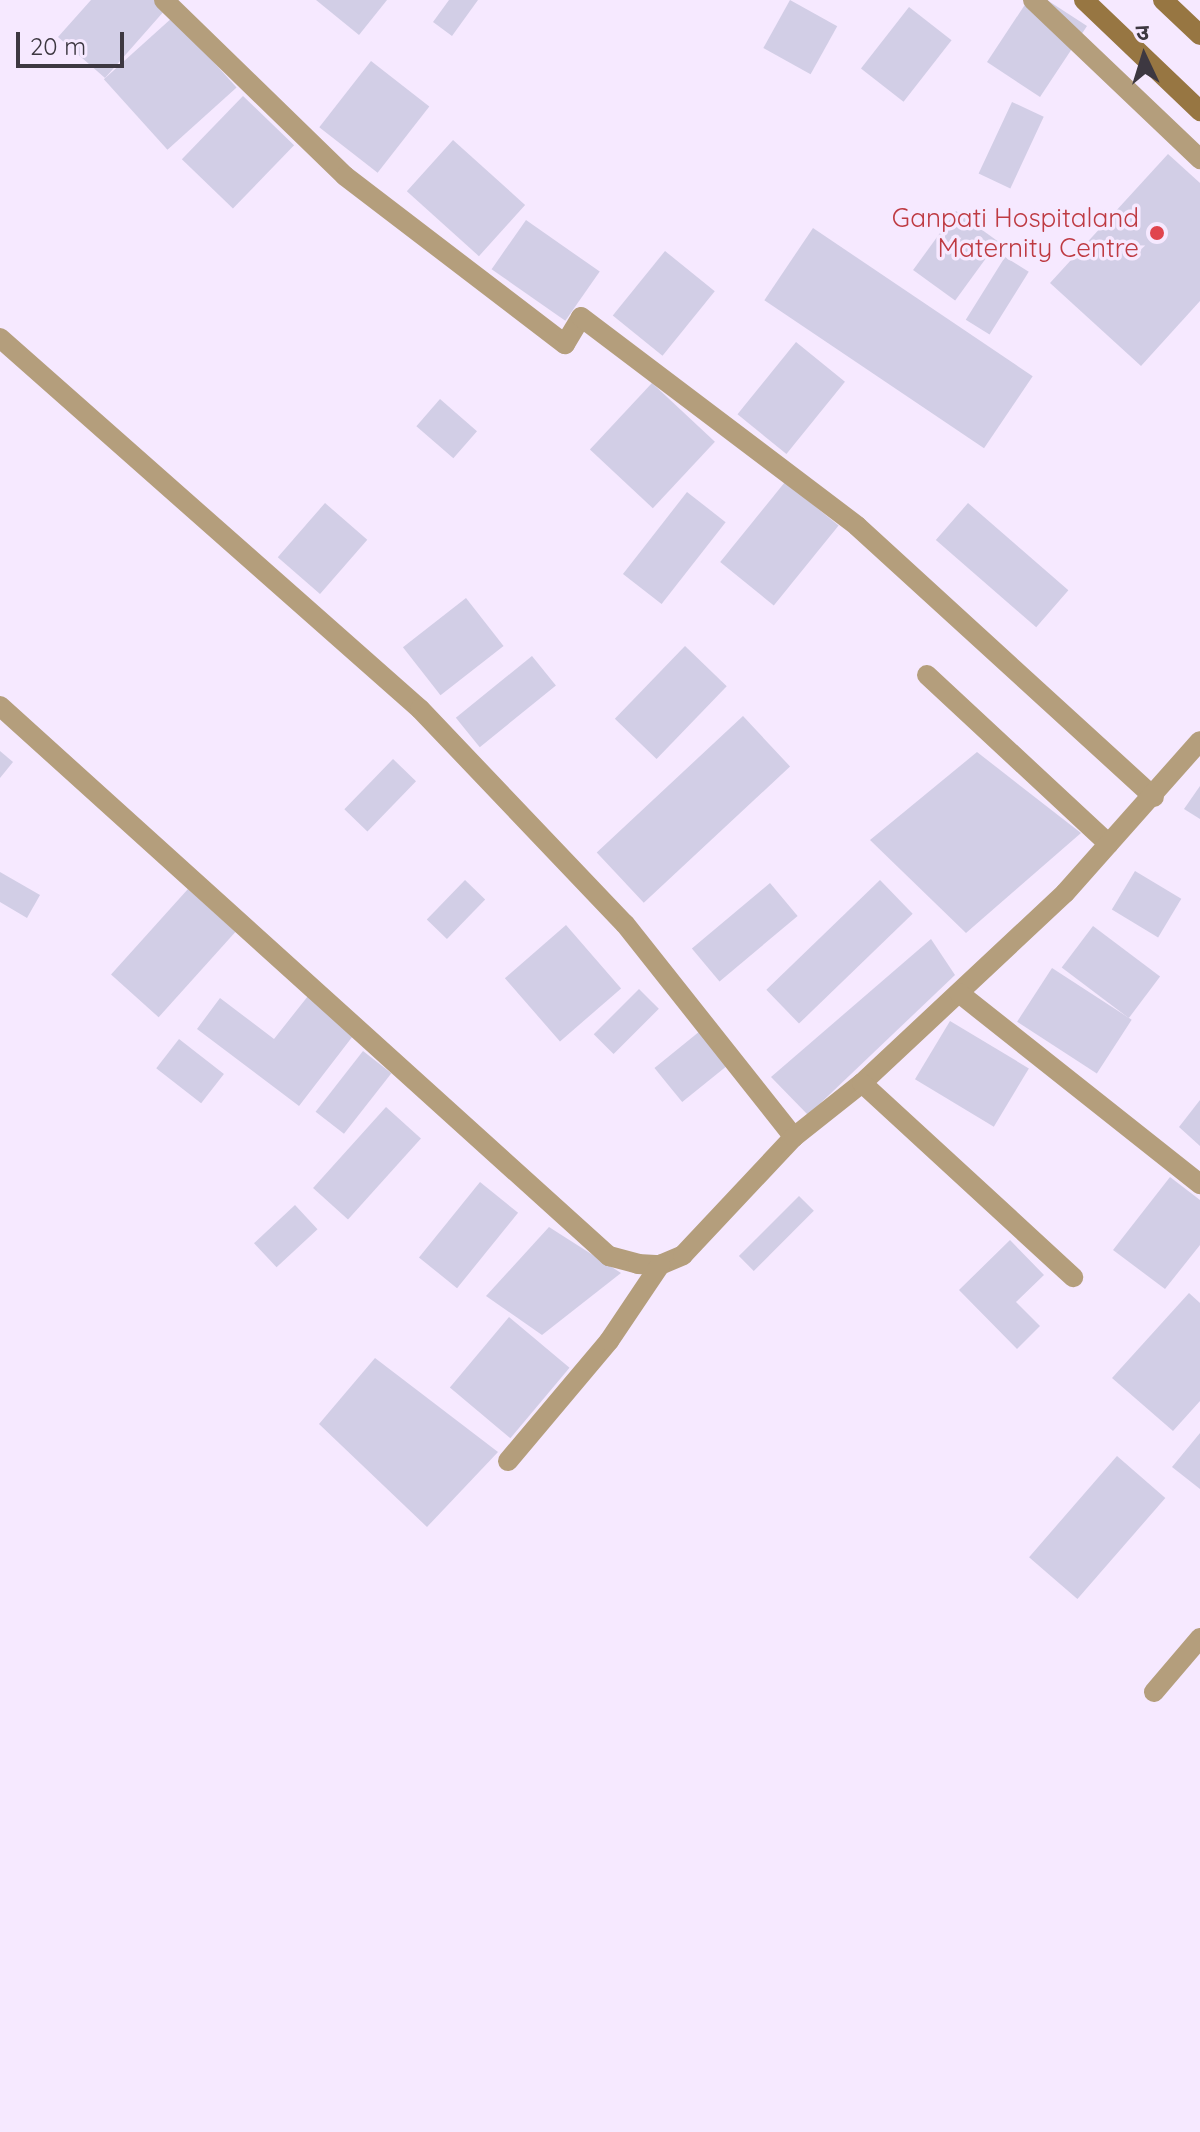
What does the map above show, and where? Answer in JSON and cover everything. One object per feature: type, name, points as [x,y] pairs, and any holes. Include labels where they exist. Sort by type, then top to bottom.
[{"type":"main road","points":[[1084,0],[1200,111]]},
{"type":"main road","points":[[1163,0],[1200,35]]},
{"type":"street","points":[[164,0],[345,176],[565,344],[581,317],[857,526],[1154,797]]},
{"type":"street","points":[[1033,0],[1200,159]]},
{"type":"street","points":[[0,338],[420,709],[625,924],[794,1137]]},
{"type":"street","points":[[927,675],[1109,844]]},
{"type":"street","points":[[0,706],[609,1256],[660,1265]]},
{"type":"street","points":[[508,1461],[609,1341],[660,1265],[683,1255],[794,1137],[862,1083],[959,993],[1154,797],[1200,741]]},
{"type":"street","points":[[959,993],[1200,1184]]},
{"type":"street","points":[[862,1083],[1073,1277]]},
{"type":"street","points":[[1154,1692],[1200,1638]]},
{"type":"building","points":[[91,0],[154,0],[165,10],[105,78],[58,37]]},
{"type":"building","points":[[316,0],[387,0],[359,35]]},
{"type":"building","points":[[449,0],[478,0],[452,36],[433,22]]},
{"type":"building","points":[[790,0],[837,26],[811,74],[763,48]]},
{"type":"building","points":[[1028,0],[1047,0],[1087,26],[1040,97],[987,62]]},
{"type":"building","points":[[909,7],[952,40],[904,102],[861,68]]},
{"type":"building","points":[[173,17],[237,88],[167,150],[104,79]]},
{"type":"building","points":[[371,61],[429,107],[378,173],[319,127]]},
{"type":"building","points":[[243,96],[294,145],[233,209],[182,159]]},
{"type":"building","points":[[1012,102],[1044,117],[1010,188],[979,174]]},
{"type":"building","points":[[453,140],[525,205],[479,256],[407,191]]},
{"type":"building","points":[[1168,154],[1200,183],[1200,301],[1141,366],[1050,283]]},
{"type":"building","points":[[956,211],[998,242],[955,301],[913,270]]},
{"type":"building","points":[[526,220],[600,272],[565,321],[492,269]]},
{"type":"building","points":[[813,228],[1033,376],[984,448],[764,300]]},
{"type":"building","points":[[665,251],[715,291],[663,356],[613,316]]},
{"type":"building","points":[[1005,257],[1029,272],[990,335],[966,320]]},
{"type":"building","points":[[796,342],[845,382],[786,454],[737,414]]},
{"type":"building","points":[[652,383],[715,442],[653,508],[590,450]]},
{"type":"building","points":[[440,399],[477,431],[453,458],[416,426]]},
{"type":"building","points":[[785,482],[839,525],[774,605],[720,562]]},
{"type":"building","points":[[687,492],[726,522],[662,604],[623,574]]},
{"type":"building","points":[[325,503],[367,540],[320,594],[278,557]]},
{"type":"building","points":[[968,503],[1068,590],[1036,627],[936,540]]},
{"type":"building","points":[[466,598],[504,646],[441,695],[403,647]]},
{"type":"building","points":[[685,646],[727,686],[657,759],[615,719]]},
{"type":"building","points":[[532,656],[556,686],[480,747],[456,718]]},
{"type":"building","points":[[743,716],[790,766],[644,903],[597,852]]},
{"type":"building","points":[[0,751],[13,762],[0,778]]},
{"type":"building","points":[[977,752],[1081,833],[966,933],[870,840]]},
{"type":"building","points":[[393,759],[416,781],[367,832],[344,809]]},
{"type":"building","points":[[1200,786],[1200,819],[1184,809]]},
{"type":"building","points":[[1135,871],[1181,899],[1158,937],[1112,910]]},
{"type":"building","points":[[0,872],[40,895],[27,918],[0,902]]},
{"type":"building","points":[[465,880],[485,899],[447,939],[427,920]]},
{"type":"building","points":[[880,880],[913,914],[799,1024],[766,990]]},
{"type":"building","points":[[770,883],[798,916],[720,982],[692,949]]},
{"type":"building","points":[[188,889],[236,932],[159,1017],[111,974]]},
{"type":"building","points":[[566,925],[621,988],[560,1042],[505,978]]},
{"type":"building","points":[[1093,926],[1160,977],[1129,1018],[1062,968]]},
{"type":"building","points":[[931,939],[955,975],[808,1115],[771,1077]]},
{"type":"building","points":[[1052,968],[1132,1020],[1097,1073],[1017,1022]]},
{"type":"building","points":[[639,989],[659,1009],[614,1054],[594,1034]]},
{"type":"building","points":[[308,996],[356,1032],[299,1106],[197,1029],[220,998],[274,1039]]},
{"type":"building","points":[[950,1021],[1029,1068],[994,1127],[915,1079]]},
{"type":"building","points":[[705,1027],[733,1061],[682,1102],[654,1068]]},
{"type":"building","points":[[179,1039],[224,1074],[201,1103],[156,1068]]},
{"type":"building","points":[[363,1051],[391,1073],[344,1134],[316,1112]]},
{"type":"building","points":[[1200,1100],[1200,1146],[1179,1127]]},
{"type":"building","points":[[386,1107],[421,1138],[348,1219],[313,1188]]},
{"type":"building","points":[[1170,1177],[1200,1200],[1200,1245],[1165,1289],[1113,1250]]},
{"type":"building","points":[[480,1182],[518,1213],[457,1288],[419,1257]]},
{"type":"building","points":[[799,1196],[814,1211],[754,1271],[739,1256]]},
{"type":"building","points":[[295,1205],[318,1229],[277,1267],[254,1243]]},
{"type":"building","points":[[549,1227],[621,1273],[542,1335],[486,1296]]},
{"type":"building","points":[[1010,1240],[1044,1275],[1016,1302],[1040,1326],[1017,1349],[959,1290]]},
{"type":"building","points":[[1189,1293],[1200,1303],[1200,1401],[1173,1431],[1112,1378]]},
{"type":"building","points":[[509,1317],[570,1368],[510,1438],[450,1387]]},
{"type":"building","points":[[375,1358],[498,1452],[427,1527],[319,1424]]},
{"type":"building","points":[[1200,1433],[1200,1489],[1172,1467]]},
{"type":"building","points":[[1117,1456],[1165,1498],[1077,1599],[1029,1557]]},
{"type":"place","name":"Ganpati Hospitaland Maternity Centre","points":[[1157,233]]}]
